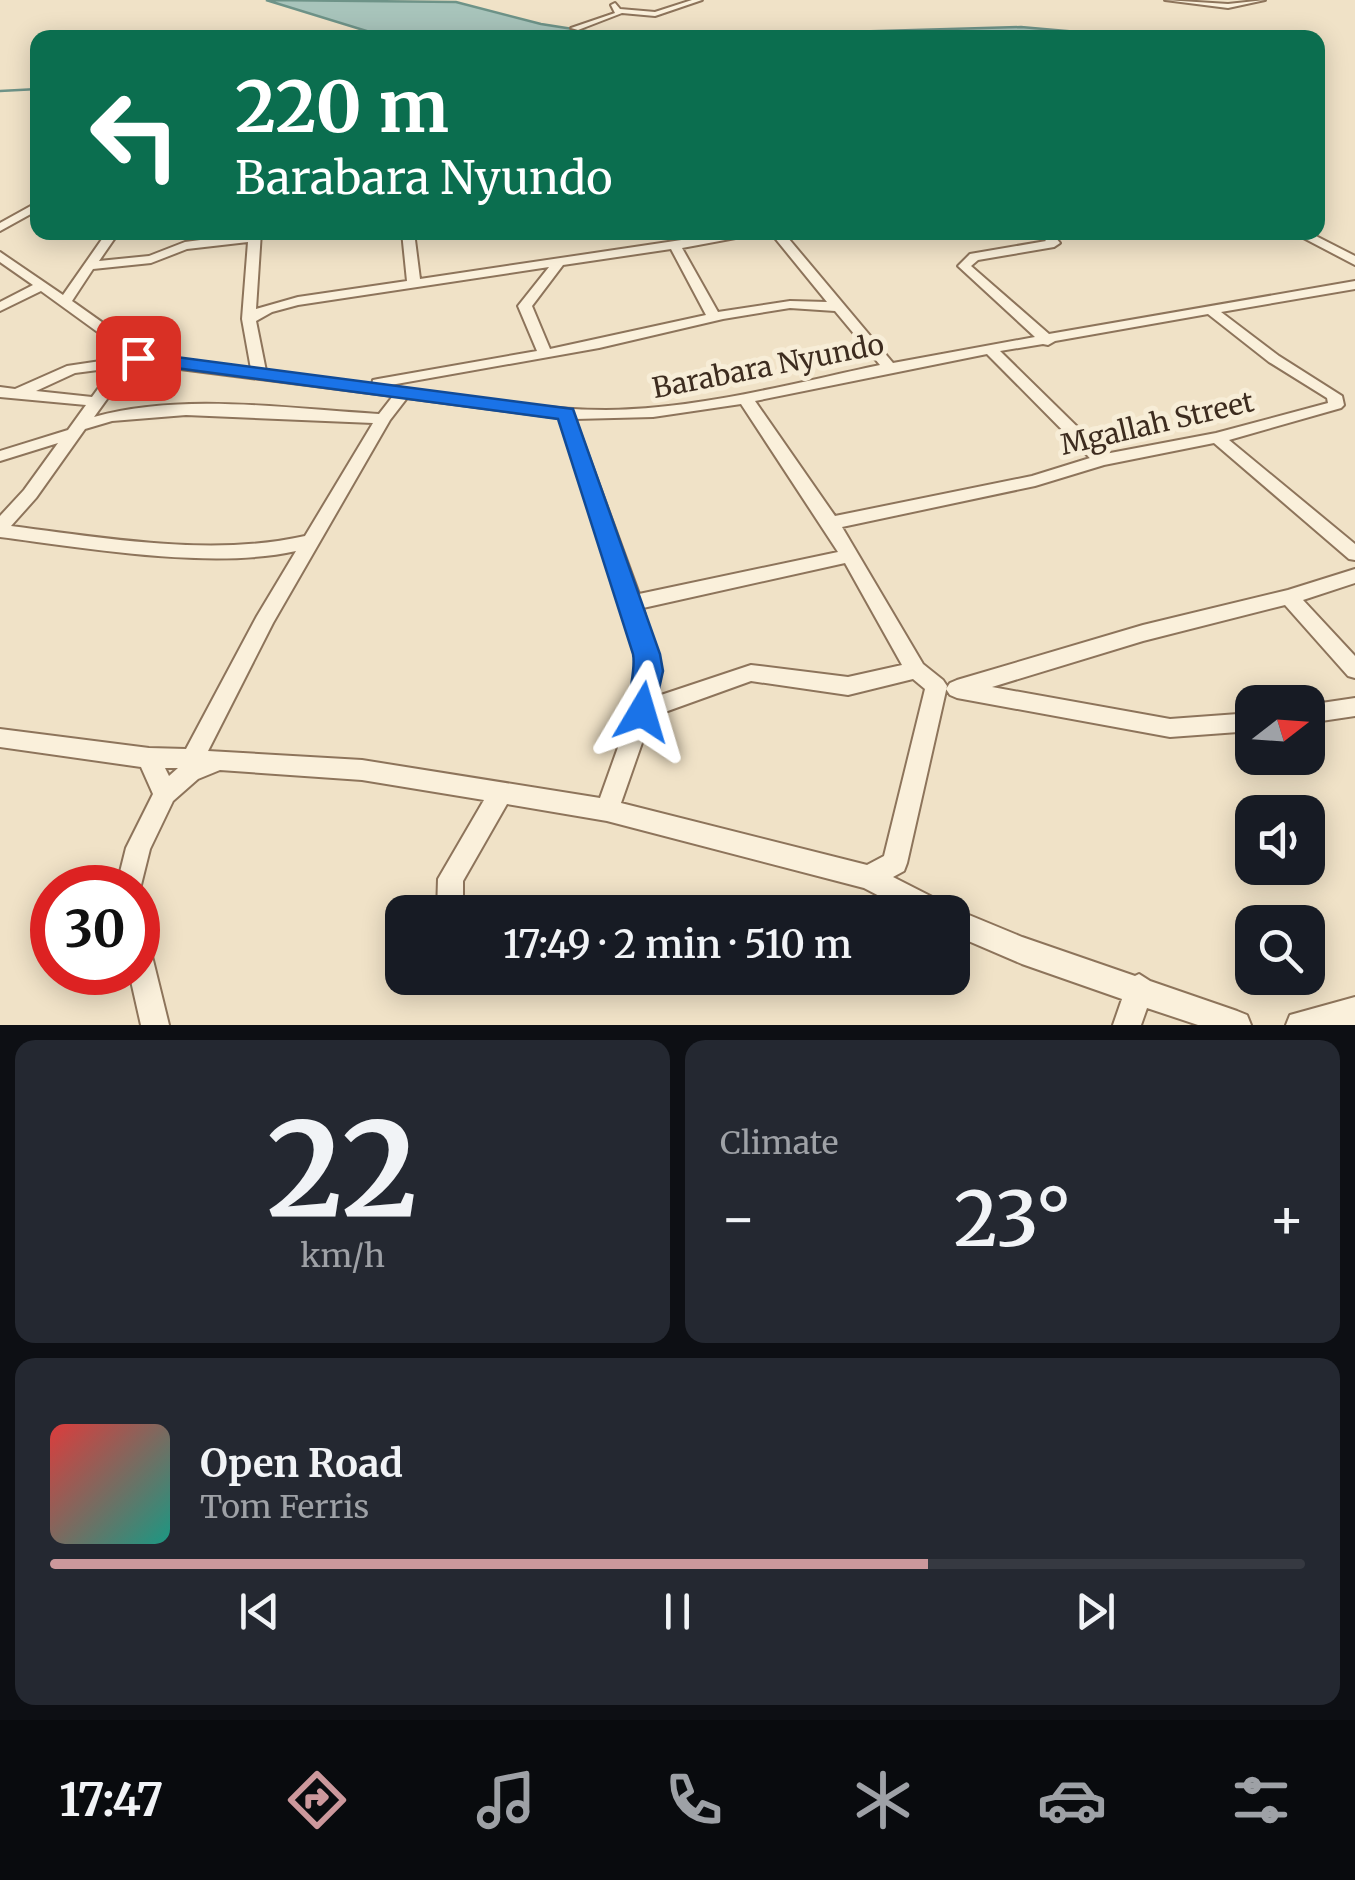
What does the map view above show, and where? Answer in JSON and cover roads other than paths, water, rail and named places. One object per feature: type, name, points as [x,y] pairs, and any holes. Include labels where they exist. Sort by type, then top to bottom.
[{"type":"street","points":[[613,0],[618,11]]},
{"type":"street","points":[[618,11],[655,14],[699,0]]},
{"type":"street","points":[[1025,0],[1034,4]]},
{"type":"street","points":[[1168,0],[1228,6],[1262,0]]},
{"type":"street","points":[[574,28],[613,20],[618,11]]},
{"type":"street","points":[[0,228],[30,210]]},
{"type":"street","points":[[64,303],[108,240]]},
{"type":"street","points":[[90,266],[151,259],[186,246],[224,240]]},
{"type":"street","points":[[255,240],[249,320],[252,352],[259,372]]},
{"type":"street","points":[[409,240],[414,285]]},
{"type":"street","points":[[638,240],[644,249]]},
{"type":"street","points":[[249,320],[278,305],[719,240]]},
{"type":"street","points":[[783,240],[890,368]]},
{"type":"street","points":[[1048,341],[964,266],[974,256],[1054,244],[1051,240]]},
{"type":"street","points":[[1314,240],[1355,260]]},
{"type":"street","points":[[676,248],[715,318]]},
{"type":"street","points":[[0,256],[116,338],[127,360],[0,529]]},
{"type":"street","points":[[545,353],[526,306],[557,265]]},
{"type":"street","points":[[0,278],[17,270]]},
{"type":"street","name":"Barabara Nyundo","points":[[8,393],[72,370],[127,360],[259,372],[566,414],[650,415],[748,402],[890,368],[1355,285]]},
{"type":"street","points":[[0,307],[42,286]]},
{"type":"street","points":[[363,386],[715,318],[815,302],[841,308]]},
{"type":"street","name":"Mgallah Street","points":[[831,523],[1035,481],[1101,460],[1217,438],[1332,408],[1345,400],[1212,311]]},
{"type":"street","points":[[991,350],[1101,460]]},
{"type":"street","points":[[224,368],[252,352]]},
{"type":"street","points":[[192,758],[293,555],[312,541],[383,419],[404,392]]},
{"type":"street","points":[[8,393],[97,402]]},
{"type":"street","points":[[748,402],[831,523],[916,670],[947,688],[1170,728],[1235,723]]},
{"type":"street","points":[[0,456],[78,429],[103,416],[146,411],[383,419]]},
{"type":"street","points":[[566,414],[632,604],[650,671],[642,712],[607,810]]},
{"type":"street","points":[[1217,438],[1355,554]]},
{"type":"street","points":[[0,529],[157,546],[293,555]]},
{"type":"street","points":[[632,604],[848,556]]},
{"type":"street","points":[[947,688],[1355,576]]},
{"type":"street","points":[[1289,597],[1355,670]]},
{"type":"street","points":[[642,712],[750,673],[848,686],[916,670]]},
{"type":"street","points":[[905,894],[895,863],[947,688]]},
{"type":"street","points":[[1325,711],[1355,707]]},
{"type":"street","points":[[0,738],[149,758],[362,770],[607,810],[868,877],[905,894]]},
{"type":"street","points":[[149,758],[165,794]]},
{"type":"street","points":[[134,865],[138,848],[165,794],[190,772],[219,760]]},
{"type":"street","points":[[451,895],[452,879],[501,792]]},
{"type":"street","points":[[868,877],[895,863]]},
{"type":"street","points":[[970,928],[1076,972],[1139,988],[1237,1025]]},
{"type":"street","points":[[1127,1025],[1139,988]]},
{"type":"street","points":[[149,995],[156,1025]]},
{"type":"street","points":[[1300,1025],[1355,1011]]},
{"type":"water","points":[[266,0],[456,2],[579,30],[363,30]]},
{"type":"water","points":[[1021,27],[1055,30],[916,30]]},
{"type":"waterway","points":[[0,91],[30,89]]}]
